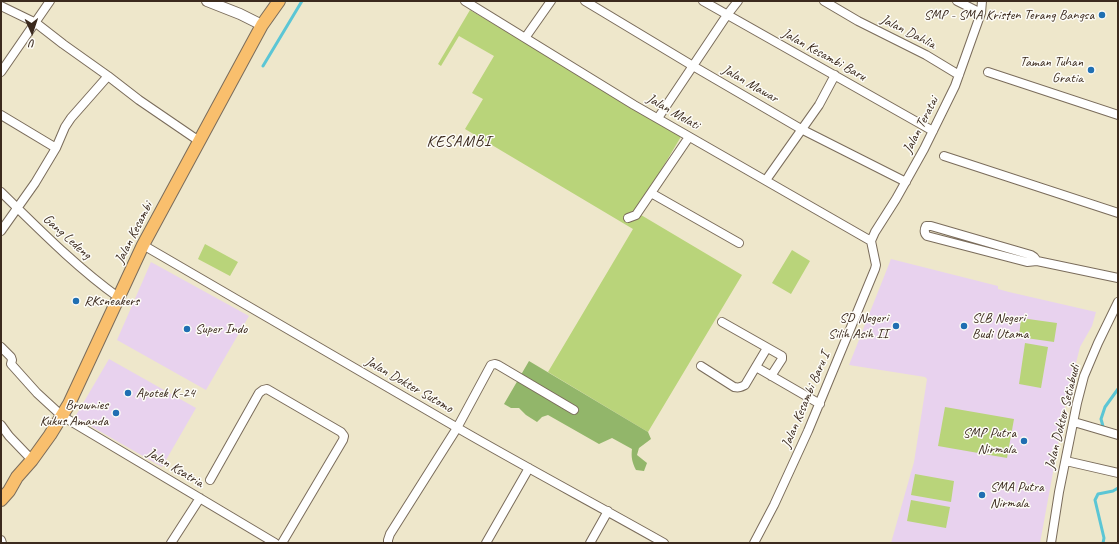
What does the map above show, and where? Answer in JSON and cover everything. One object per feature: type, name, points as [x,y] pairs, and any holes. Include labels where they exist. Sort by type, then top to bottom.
[{"type":"main road","name":"Jalan Kesambi","points":[[1,500],[9,491],[17,477],[32,460],[62,416],[79,383],[143,245],[262,25],[279,1]]},
{"type":"main road","name":"Jalan Kesambi","points":[[1,488],[17,477]]},
{"type":"street","points":[[1,72],[50,1]]},
{"type":"street","points":[[207,1],[240,14],[262,25]]},
{"type":"street","name":"Jalan Melati","points":[[465,1],[689,137],[871,241]]},
{"type":"street","points":[[525,38],[551,1]]},
{"type":"street","name":"Jalan Mawar","points":[[585,1],[801,129],[906,182]]},
{"type":"street","name":"Jalan Kesambi Baru","points":[[702,1],[933,131]]},
{"type":"street","points":[[658,118],[738,1]]},
{"type":"street","name":"Jalan Dahlia","points":[[824,1],[858,21],[926,55],[959,76]]},
{"type":"street","points":[[957,1],[981,13]]},
{"type":"street","name":"Jalan Teratai","points":[[871,241],[906,182],[955,86],[981,13],[982,1]]},
{"type":"street","points":[[1,6],[36,23],[62,44],[198,141]]},
{"type":"street","points":[[988,72],[1118,115]]},
{"type":"street","points":[[766,180],[820,102],[835,75]]},
{"type":"street","points":[[1,231],[35,183],[56,148],[65,127],[108,76]]},
{"type":"street","points":[[1,115],[56,148]]},
{"type":"street","points":[[628,218],[636,215],[689,137]]},
{"type":"street","points":[[944,156],[1118,213]]},
{"type":"street","name":"Gang Ledeng","points":[[1,192],[57,246],[118,297]]},
{"type":"street","points":[[651,193],[739,243]]},
{"type":"street","points":[[1037,262],[1031,255],[932,226],[926,226],[924,232],[927,236],[1027,262],[1037,262],[1118,278]]},
{"type":"street","name":"Jalan Kesambi Baru I","points":[[754,543],[774,505],[820,404],[875,269],[876,264],[871,241]]},
{"type":"street","name":"Jalan Dokter Sutomo","points":[[143,245],[240,300],[457,428],[664,543]]},
{"type":"street","name":"Jalan Dokter Setiabudi","points":[[1051,543],[1059,492],[1084,376],[1118,302]]},
{"type":"street","points":[[722,322],[782,356],[771,376]]},
{"type":"street","name":"Jalan Ksatria","points":[[1,347],[11,357],[11,364],[37,393],[62,416],[200,498],[265,541],[275,543]]},
{"type":"street","points":[[701,366],[734,386],[738,388],[742,387],[745,385],[767,348]]},
{"type":"street","points":[[388,543],[390,534],[457,428],[493,364],[498,365],[574,410]]},
{"type":"street","points":[[756,367],[820,404]]},
{"type":"street","points":[[210,480],[259,393],[263,390],[267,389],[341,432],[344,436],[343,440],[282,543]]},
{"type":"street","points":[[1074,422],[1118,435]]},
{"type":"street","points":[[1,425],[9,436],[32,460]]},
{"type":"street","points":[[1066,461],[1118,473]]},
{"type":"street","points":[[486,543],[529,468]]},
{"type":"street","points":[[171,543],[200,498]]},
{"type":"street","points":[[590,543],[608,511]]},
{"type":"shaded area","points":[[891,259],[998,286],[998,289],[1009,292],[1096,312],[1092,326],[1080,347],[1065,407],[1040,543],[891,543],[914,462],[927,379],[925,377],[849,365]]},
{"type":"shaded area","points":[[151,262],[249,316],[206,390],[117,340]]},
{"type":"shaded area","points":[[109,359],[196,408],[162,467],[75,417]]},
{"type":"green space","points":[[470,10],[682,135],[636,212],[742,275],[648,432],[548,372],[633,229],[465,129],[483,99],[472,93],[494,56],[459,36],[441,66],[438,64]]},
{"type":"green space","points":[[205,244],[238,262],[230,276],[198,259]]},
{"type":"green space","points":[[792,250],[810,261],[791,294],[772,283]]},
{"type":"green space","points":[[1021,318],[1057,323],[1054,342],[1019,337]]},
{"type":"green space","points":[[1025,343],[1048,347],[1041,388],[1019,384]]},
{"type":"green space","points":[[529,361],[648,432],[651,439],[639,448],[637,455],[647,463],[644,471],[636,470],[632,460],[632,449],[612,438],[599,444],[548,415],[542,417],[537,422],[526,415],[519,408],[511,408],[504,404]]},
{"type":"green space","points":[[945,407],[1014,419],[1007,458],[938,446]]},
{"type":"green space","points":[[915,474],[954,481],[951,502],[911,495]]},
{"type":"green space","points":[[911,500],[950,507],[946,528],[907,521]]},
{"type":"waterway","points":[[263,66],[302,1]]},
{"type":"waterway","points":[[1104,430],[1101,419],[1105,407],[1118,389]]},
{"type":"waterway","points":[[1103,543],[1104,538],[1095,500],[1098,494],[1113,491],[1118,488]]},
{"type":"place","name":"SMP - SMA Kristen Terang Bangsa","points":[[1102,15]]},
{"type":"place","name":"Taman Tuhan Gratia","points":[[1091,70]]},
{"type":"place","name":"RKsneakers","points":[[76,301]]},
{"type":"place","name":"SD Negeri Silih Asih II","points":[[896,326]]},
{"type":"place","name":"SLB Negeri Budi Utama","points":[[964,326]]},
{"type":"place","name":"Super Indo","points":[[187,329]]},
{"type":"place","name":"Apotek K-24","points":[[128,393]]},
{"type":"place","name":"Brownies Kukus Amanda","points":[[116,413]]},
{"type":"place","name":"SMP Putra Nirmala","points":[[1024,441]]},
{"type":"place","name":"SMA Putra Nirmala","points":[[982,495]]},
{"type":"district","name":"KESAMBI","points":[[459,142]]}]
